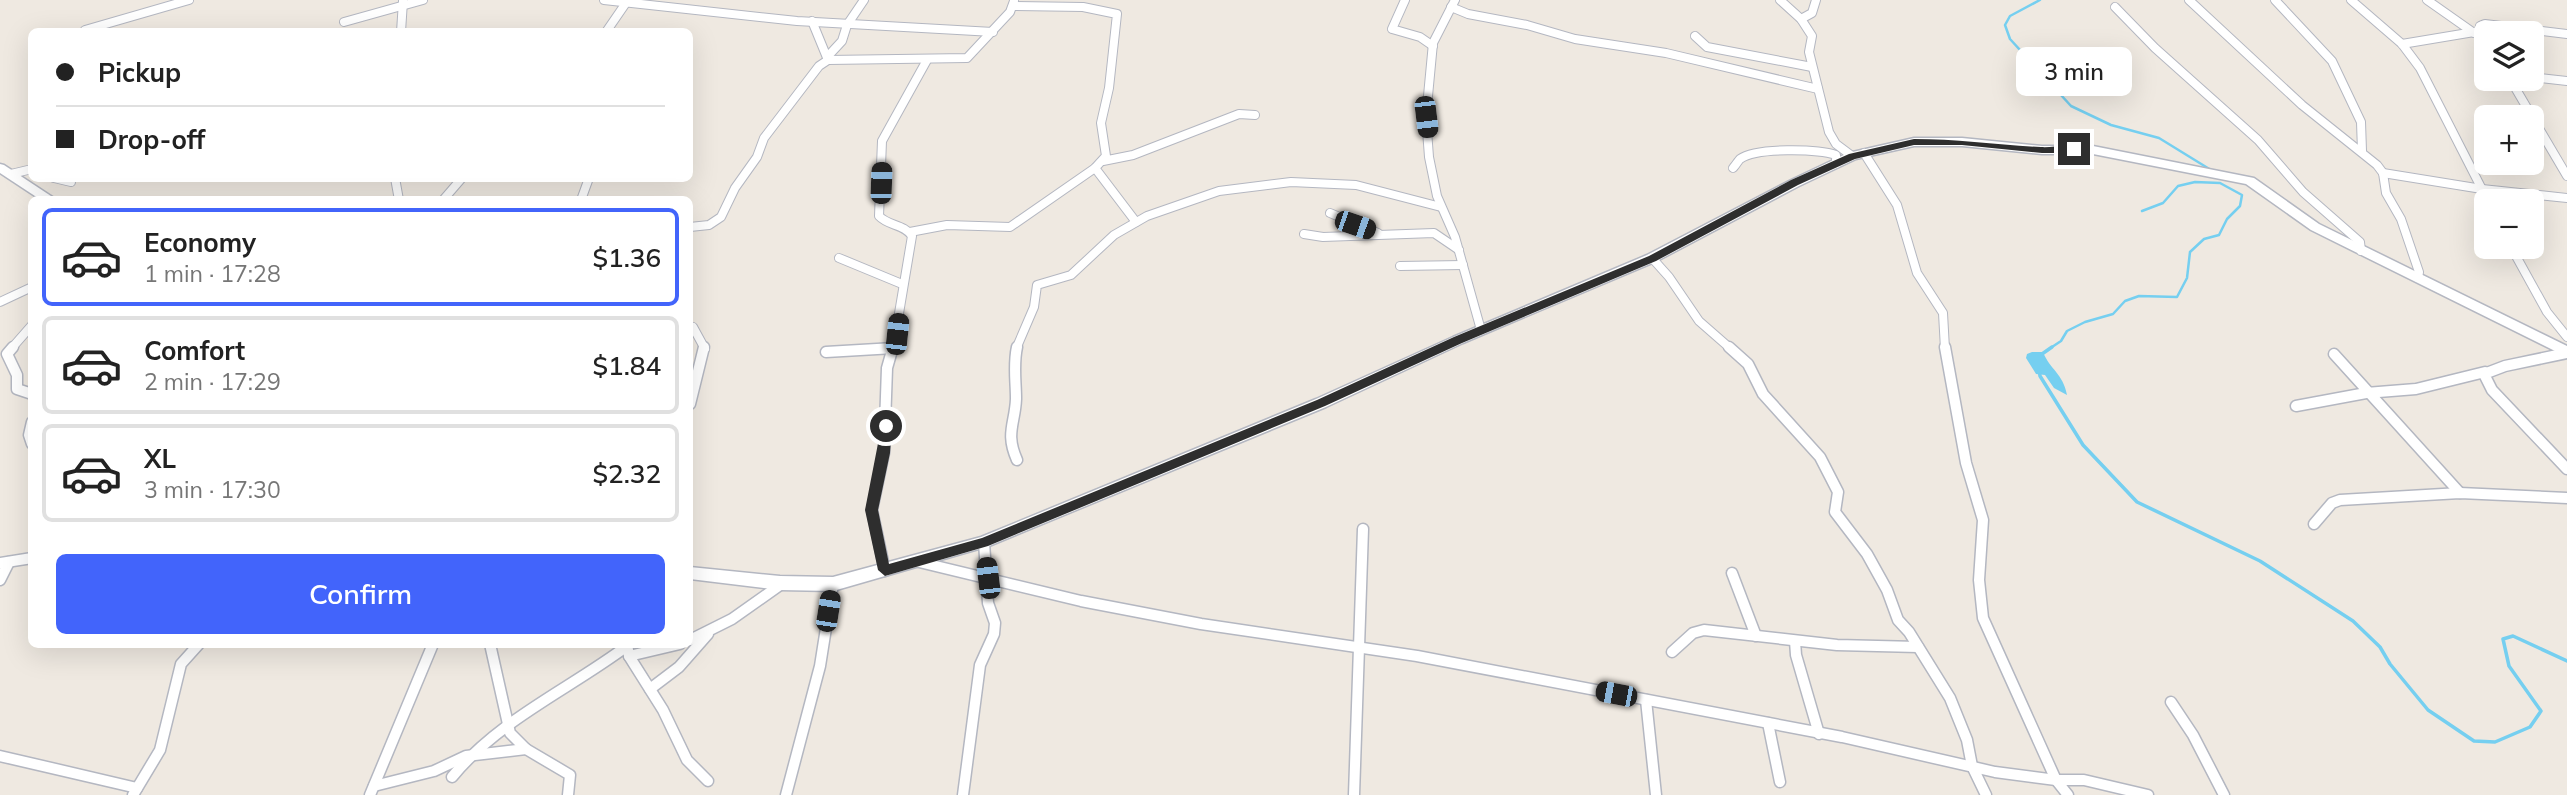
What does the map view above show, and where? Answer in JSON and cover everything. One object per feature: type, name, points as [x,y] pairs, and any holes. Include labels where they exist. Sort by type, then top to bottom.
[{"type":"street","points":[[92,28],[189,0]]},
{"type":"street","points":[[344,22],[403,2],[423,0]]},
{"type":"street","points":[[604,0],[847,25],[905,25],[993,32]]},
{"type":"street","points":[[828,60],[864,0]]},
{"type":"street","points":[[1405,0],[1404,8],[1392,29],[1420,37],[1433,46]]},
{"type":"street","points":[[1801,19],[1812,13],[1816,0]]},
{"type":"street","points":[[2189,0],[2302,106],[2362,150],[2383,173],[2384,186],[2401,219],[2419,272],[2418,278]]},
{"type":"street","points":[[2275,0],[2332,61],[2361,122],[2362,150]]},
{"type":"street","points":[[2351,0],[2402,44],[2420,68],[2482,189]]},
{"type":"street","points":[[2427,0],[2450,16],[2474,27]]},
{"type":"street","points":[[1782,1],[1801,19],[1812,36],[1809,52],[1824,103],[1829,132],[1828,151]]},
{"type":"street","points":[[401,28],[403,2]]},
{"type":"street","points":[[609,28],[628,2]]},
{"type":"street","points":[[693,227],[709,225],[721,218],[735,188],[757,157],[769,131],[812,72],[828,60],[967,58],[993,32],[1014,3],[1078,7],[1117,13],[1110,88],[1101,123],[1106,150],[1103,161]]},
{"type":"street","points":[[1480,330],[1464,265],[1441,207],[1429,157],[1426,117],[1433,46],[1453,3],[1468,14],[1527,25],[1575,39],[1666,54],[1818,89]]},
{"type":"street","points":[[2115,7],[2146,40],[2258,140],[2303,192],[2360,242],[2361,251]]},
{"type":"street","points":[[2450,16],[2474,27]]},
{"type":"street","points":[[812,21],[828,60]]},
{"type":"street","points":[[2402,44],[2474,31]]},
{"type":"street","points":[[2544,33],[2566,34]]},
{"type":"street","points":[[1695,36],[1707,47],[1812,67]]},
{"type":"street","points":[[926,60],[882,141],[879,216],[882,220],[909,232],[926,226],[1010,227],[1103,161],[1133,155],[1239,114],[1255,115]]},
{"type":"street","points":[[2544,79],[2567,81]]},
{"type":"street","points":[[2517,91],[2567,176]]},
{"type":"street","points":[[1829,132],[1836,144],[1858,154],[1897,205],[1917,273],[1944,313],[1945,355],[1966,463],[1983,520],[1979,580],[1983,618],[2056,780],[2068,795]]},
{"type":"street","points":[[693,573],[783,583],[833,584],[984,542],[1321,403],[1480,330],[1653,258],[1858,154],[1914,142],[1962,142],[2042,150],[2093,150],[2250,181],[2298,217],[2361,251],[2567,352]]},
{"type":"street","points":[[1732,168],[1743,158],[1790,150],[1828,151],[1836,155],[1836,164]]},
{"type":"street","points":[[1095,168],[1136,222]]},
{"type":"street","points":[[6,171],[28,169]]},
{"type":"street","points":[[6,171],[45,196]]},
{"type":"street","points":[[2383,173],[2482,189]]},
{"type":"street","points":[[446,196],[459,182]]},
{"type":"street","points":[[1017,460],[1011,447],[1011,421],[1016,402],[1014,360],[1017,345],[1033,312],[1037,285],[1071,275],[1114,235],[1160,210],[1210,194],[1291,182],[1356,185],[1441,207]]},
{"type":"street","points":[[2544,196],[2567,198]]},
{"type":"street","points":[[1330,213],[1381,234]]},
{"type":"street","points":[[885,570],[872,510],[884,453],[887,368],[894,348],[902,284],[911,244],[909,232]]},
{"type":"street","points":[[1304,234],[1323,237],[1434,233],[1459,250]]},
{"type":"street","points":[[839,258],[902,284]]},
{"type":"street","points":[[1653,258],[1699,321],[1739,355],[1754,373],[1763,394],[1819,457],[1838,492],[1835,512],[1867,554],[1887,590],[1898,620],[1918,647],[1955,708],[1967,740],[1972,766],[1986,795]]},
{"type":"street","points":[[2518,259],[2547,312],[2567,337]]},
{"type":"street","points":[[1400,266],[1464,265]]},
{"type":"street","points":[[0,302],[28,289]]},
{"type":"street","points":[[693,327],[705,344],[693,394]]},
{"type":"street","points":[[28,329],[7,354],[17,375],[17,389],[28,393]]},
{"type":"street","points":[[0,350],[18,340]]},
{"type":"street","points":[[826,352],[894,348]]},
{"type":"street","points":[[2296,407],[2366,393],[2416,389],[2567,352]]},
{"type":"street","points":[[2334,354],[2366,393],[2429,456],[2460,494]]},
{"type":"street","points":[[2484,372],[2486,384],[2491,390],[2567,469]]},
{"type":"street","points":[[2314,524],[2332,503],[2340,500],[2460,494],[2567,498]]},
{"type":"street","points":[[1354,795],[1363,530]]},
{"type":"street","points":[[963,795],[980,665],[994,634],[995,622],[988,603],[984,542]]},
{"type":"street","points":[[0,580],[5,563],[28,559]]},
{"type":"street","points":[[915,561],[1091,603],[1224,628],[1417,656],[1768,723],[1972,766],[2056,780],[2084,780],[2148,795]]},
{"type":"street","points":[[1732,573],[1756,636]]},
{"type":"street","points":[[693,639],[712,630],[783,583]]},
{"type":"street","points":[[786,795],[820,666],[833,584]]},
{"type":"street","points":[[650,689],[680,667],[712,630]]},
{"type":"street","points":[[1672,652],[1698,630],[1825,642],[1862,649],[1918,647]]},
{"type":"street","points":[[1795,641],[1796,655],[1819,734]]},
{"type":"street","points":[[0,756],[135,792],[152,766],[164,737],[181,664],[195,648]]},
{"type":"street","points":[[372,791],[431,648]]},
{"type":"street","points":[[491,648],[510,733],[526,749],[570,775],[568,795]]},
{"type":"street","points":[[372,791],[434,771],[466,756],[506,724],[628,649],[668,719],[676,743],[690,768],[708,781]]},
{"type":"street","points":[[1646,700],[1656,795]]},
{"type":"street","points":[[2171,702],[2193,735],[2224,795]]},
{"type":"street","points":[[1768,723],[1780,782]]},
{"type":"street","points":[[452,777],[466,756],[526,749]]},
{"type":"water","points":[[2043,352],[2063,382],[2067,395],[2054,388],[2045,375],[2036,374],[2026,358],[2027,354]]},
{"type":"waterway","points":[[2040,0],[2010,16],[2005,25],[2010,39],[2071,106],[2111,125],[2159,138],[2211,170]]},
{"type":"waterway","points":[[2052,347],[2061,341],[2067,331],[2085,322],[2113,314],[2125,301],[2139,296],[2177,297],[2187,278],[2190,252],[2204,239],[2219,235],[2227,219],[2240,206],[2242,195],[2220,183],[2195,182],[2178,186],[2163,203],[2142,211]]},
{"type":"waterway","points":[[2042,354],[2052,347]]},
{"type":"waterway","points":[[2039,370],[2040,376],[2083,445],[2137,502],[2260,561],[2353,621],[2380,647],[2390,664],[2428,710],[2474,741],[2495,742],[2530,727],[2541,711],[2509,666],[2503,639],[2513,636],[2567,661]]},
{"type":"route","points":[[886,426],[884,453],[872,510],[876,539],[885,570],[984,542],[1037,522],[1321,403],[1458,340],[1653,258],[1852,156],[1901,143],[1928,141],[2058,151],[2074,149]]}]
